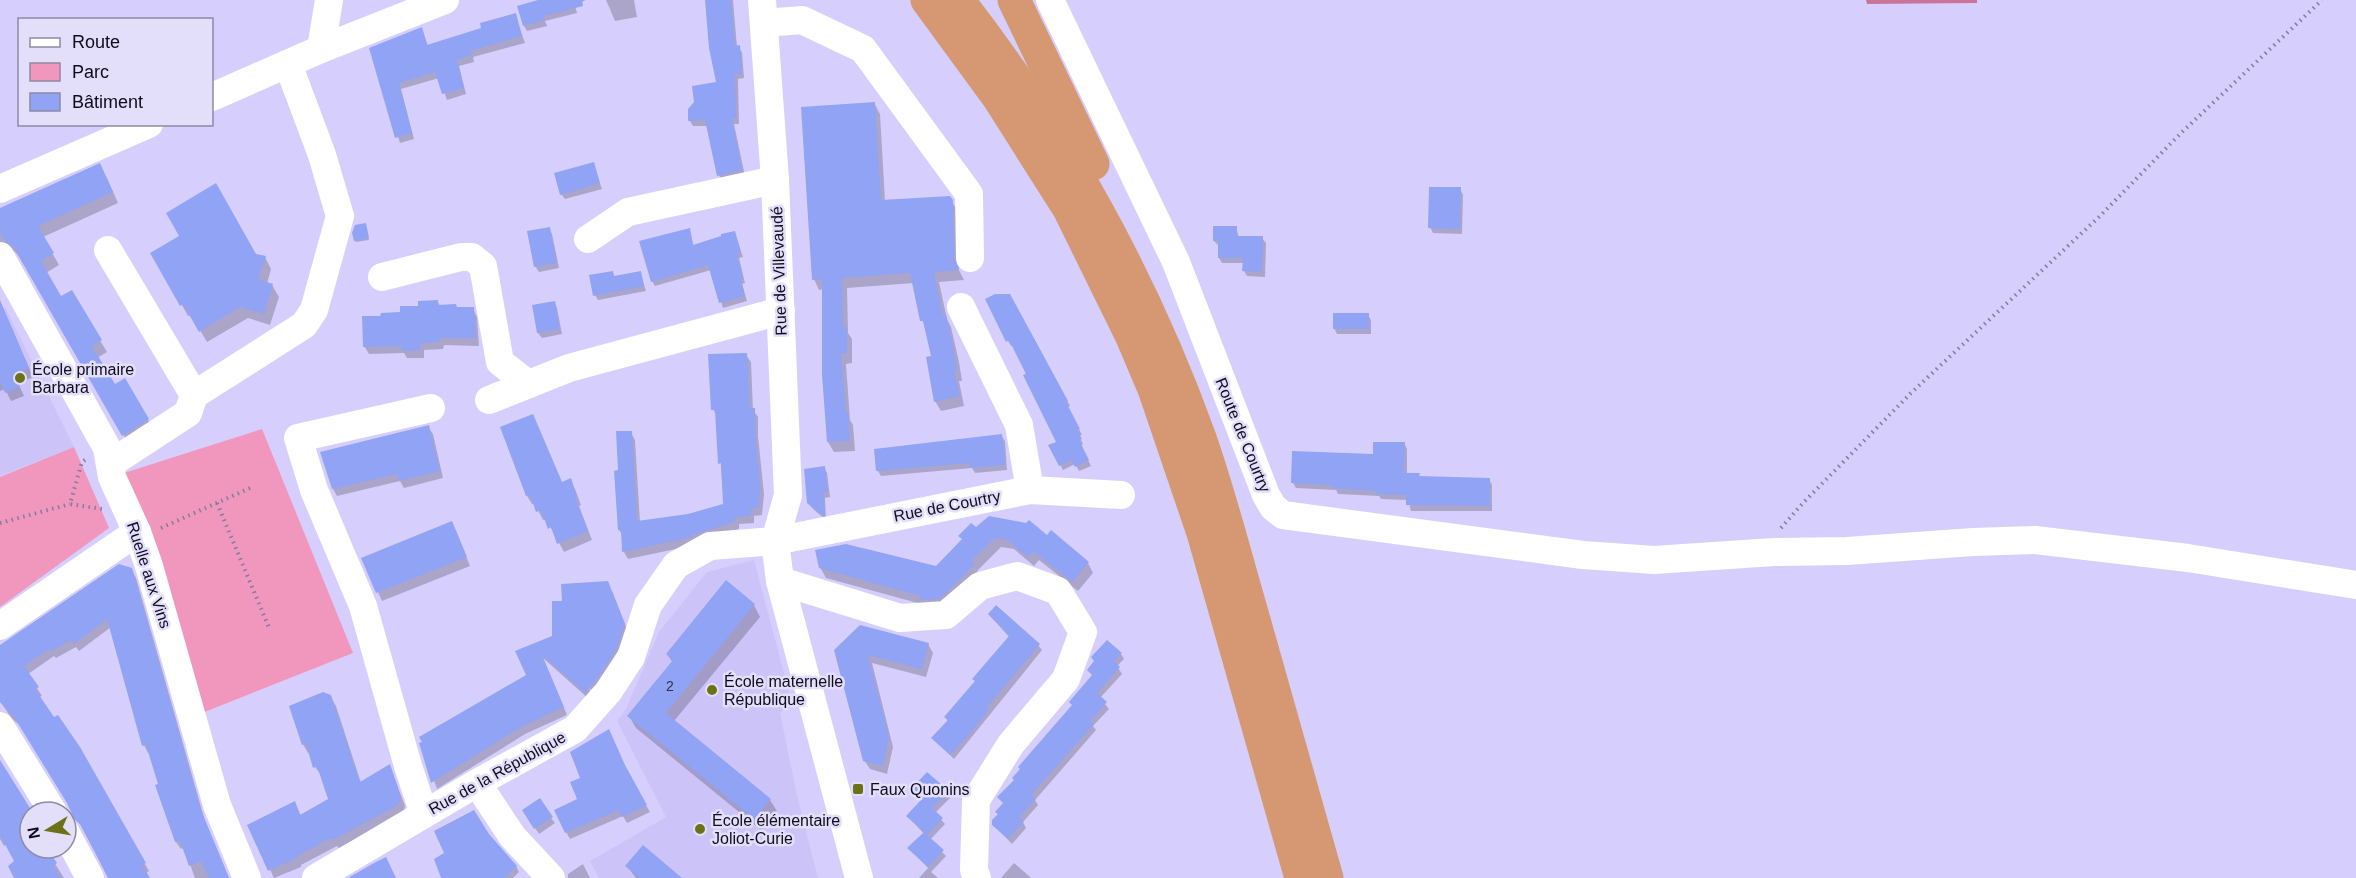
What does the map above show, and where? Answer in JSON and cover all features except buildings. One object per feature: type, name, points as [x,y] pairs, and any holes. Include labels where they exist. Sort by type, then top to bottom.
[{"type":"highway","points":[[927,0],[998,97],[1069,209],[1145,368],[1173,441],[1203,533],[1301,878]]},
{"type":"highway","points":[[958,0],[1019,82],[1072,166],[1154,324],[1200,438],[1327,878]]},
{"type":"highway","points":[[1014,0],[1143,268],[1154,324]]},
{"type":"street","points":[[321,49],[329,0]]},
{"type":"street","points":[[213,97],[321,49],[445,0]]},
{"type":"street","name":"Route de Courtry","points":[[1050,0],[1176,262],[1266,495],[1273,507],[1283,515],[1583,555],[1654,560],[2035,540],[2188,558],[2356,585]]},
{"type":"street","points":[[763,12],[802,20],[863,49],[969,194],[970,258]]},
{"type":"street","name":"Rue de Villevaudé","points":[[763,12],[775,180],[788,495],[775,541]]},
{"type":"street","points":[[110,464],[188,414],[194,394],[304,326],[314,310],[340,216],[322,154],[288,64]]},
{"type":"street","points":[[0,189],[144,126]]},
{"type":"street","points":[[588,238],[628,212],[775,180]]},
{"type":"street","points":[[108,250],[194,394]]},
{"type":"street","name":"Ruelle aux Vins","points":[[0,256],[107,448],[112,477],[138,535],[217,805],[247,878]]},
{"type":"street","points":[[381,277],[461,257],[472,257],[483,266],[500,362],[528,384]]},
{"type":"street","points":[[961,307],[1019,426],[1030,490]]},
{"type":"street","points":[[489,400],[569,368],[781,311]]},
{"type":"street","points":[[420,802],[363,606],[314,490],[298,438],[431,408]]},
{"type":"street","name":"Rue de Courtry","points":[[775,541],[1030,490],[1121,495]]},
{"type":"street","points":[[0,626],[138,535]]},
{"type":"street","points":[[775,541],[780,581],[859,878]]},
{"type":"street","name":"Rue de la République","points":[[316,878],[420,802],[477,783],[575,729],[609,692],[631,657],[648,605],[676,565],[710,546],[775,541]]},
{"type":"street","points":[[780,581],[900,618],[946,615],[980,586],[1017,576],[1058,591],[1083,632],[1066,680],[1011,744],[976,800],[974,870],[977,878]]},
{"type":"street","points":[[0,726],[46,800]]},
{"type":"street","points":[[477,783],[512,836],[552,878]]},
{"type":"street","points":[[78,856],[90,878]]},
{"type":"path","points":[[1774,552],[1781,528],[1886,419],[2100,216],[2180,134],[2322,0]]},
{"type":"path","points":[[138,535],[250,488]]},
{"type":"path","points":[[217,503],[270,630]]},
{"type":"path","points":[[0,523],[70,504]]},
{"type":"shaded area","points":[[1866,0],[1977,0],[1977,3],[1867,4]]},
{"type":"shaded area","name":"École primaire Barbara","points":[[5,307],[74,447],[0,476],[0,309]]},
{"type":"shaded area","name":"École maternelle République","points":[[754,560],[793,707],[780,712],[797,796],[818,878],[599,878],[590,861],[666,817],[617,721],[626,709],[659,632],[707,572]]},
{"type":"green space","points":[[262,429],[353,653],[202,713],[124,473]]},
{"type":"green space","points":[[74,447],[109,528],[0,607],[0,477]]},
{"type":"place","name":"École primaire Barbara","points":[[20,378]]},
{"type":"place","name":"École maternelle République","points":[[712,690]]},
{"type":"place","name":"Faux Quonins","points":[[858,789]]},
{"type":"place","name":"École élémentaire Joliot-Curie","points":[[700,829]]}]
